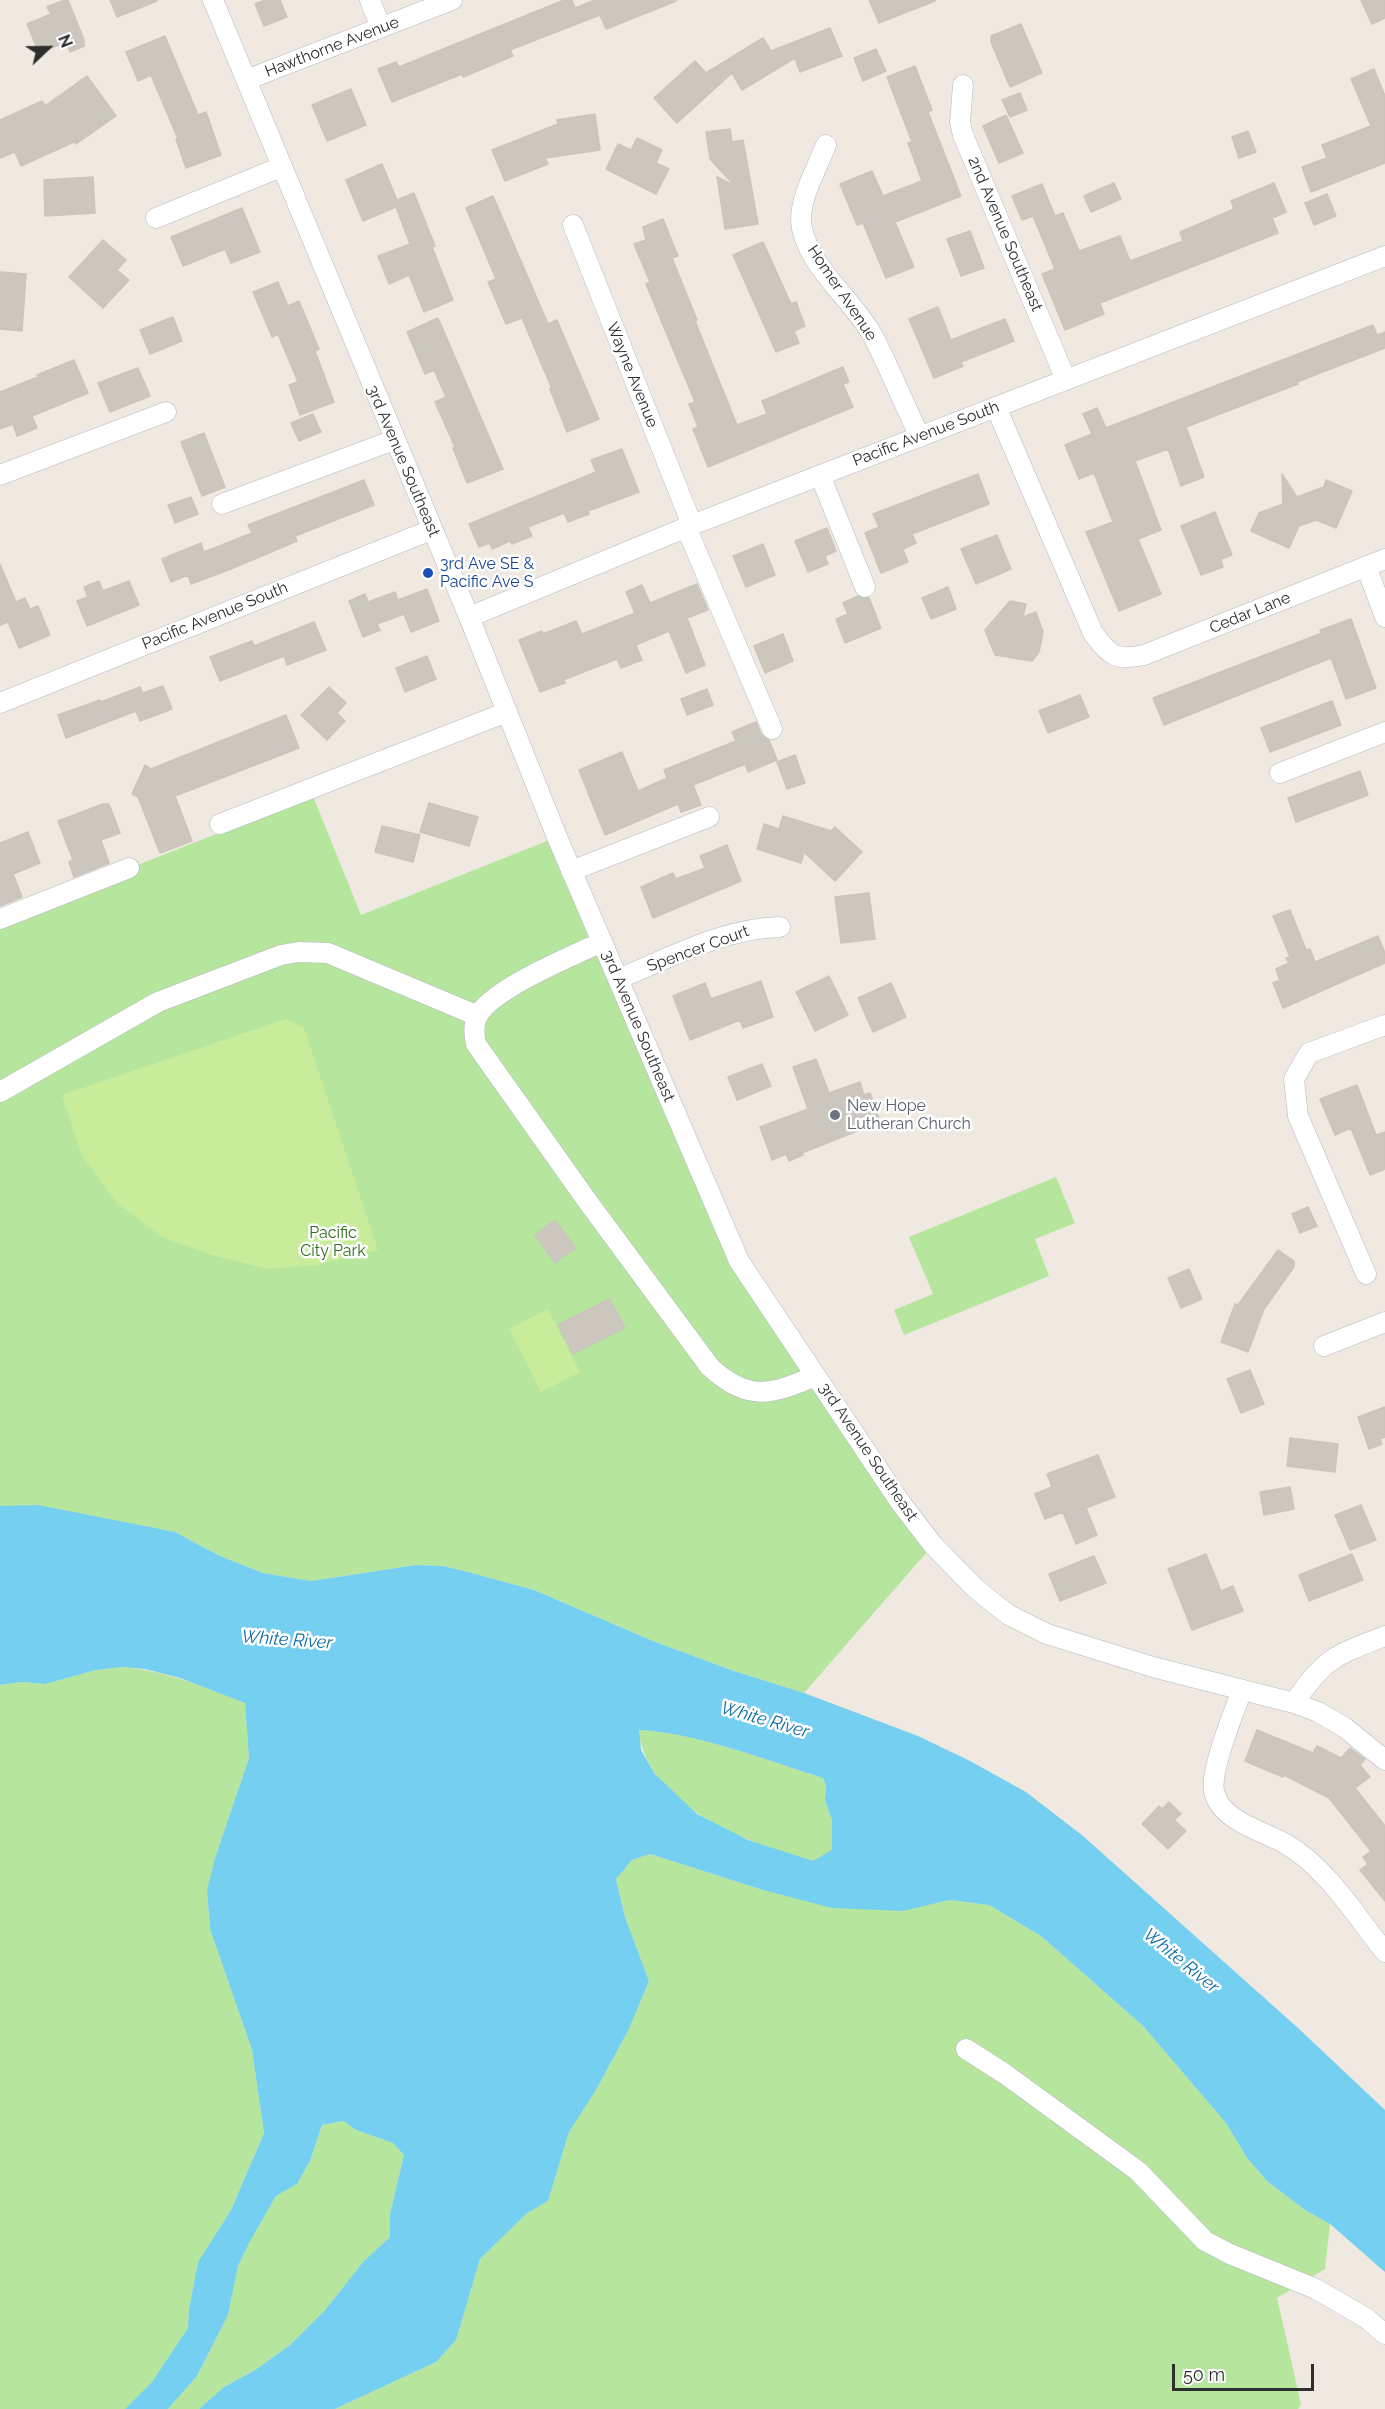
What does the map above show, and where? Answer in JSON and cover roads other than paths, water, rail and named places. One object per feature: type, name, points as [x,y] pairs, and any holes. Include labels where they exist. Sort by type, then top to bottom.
[{"type":"street","name":"3rd Avenue Southeast","points":[[213,0],[431,530],[469,616],[571,870],[739,1261],[815,1376],[900,1502],[933,1545],[992,1602],[1009,1615],[1047,1634],[1153,1666],[1294,1703],[1318,1712],[1344,1727],[1385,1760]]},
{"type":"street","points":[[370,0],[381,28]]},
{"type":"street","name":"Hawthorne Avenue","points":[[246,80],[452,0]]},
{"type":"street","name":"2nd Avenue Southeast","points":[[963,86],[960,122],[963,135],[1066,380]]},
{"type":"street","name":"Homer Avenue","points":[[826,145],[803,203],[801,221],[805,239],[816,260],[862,318],[873,336],[920,437]]},
{"type":"street","points":[[156,218],[281,167]]},
{"type":"street","name":"Wayne Avenue","points":[[573,225],[689,526],[772,729]]},
{"type":"street","name":"Pacific Avenue South","points":[[469,616],[689,526],[1385,256]]},
{"type":"street","name":"Cedar Lane","points":[[996,407],[1093,633],[1105,649],[1113,655],[1125,659],[1144,655],[1385,559]]},
{"type":"street","points":[[0,475],[166,412]]},
{"type":"street","points":[[222,504],[394,440]]},
{"type":"street","points":[[820,475],[865,587]]},
{"type":"street","name":"Pacific Avenue South","points":[[0,703],[431,530]]},
{"type":"street","points":[[1366,566],[1385,617]]},
{"type":"street","points":[[220,824],[507,712]]},
{"type":"street","points":[[1280,773],[1385,732]]},
{"type":"street","points":[[571,870],[710,817]]},
{"type":"street","points":[[0,919],[129,868]]},
{"type":"street","name":"Spencer Court","points":[[618,979],[733,933],[780,927]]},
{"type":"street","points":[[602,942],[495,997],[478,1016],[474,1034],[476,1044],[710,1367],[736,1387],[750,1392],[787,1388],[815,1376]]},
{"type":"street","points":[[0,1092],[158,1002],[281,955],[299,952],[328,953],[478,1016]]},
{"type":"street","points":[[1366,1274],[1298,1116],[1294,1079],[1309,1053],[1385,1025]]},
{"type":"street","points":[[1324,1346],[1385,1322]]},
{"type":"street","points":[[1294,1703],[1311,1677],[1327,1662],[1385,1636]]},
{"type":"street","points":[[1242,1690],[1224,1741],[1214,1781],[1216,1799],[1238,1820],[1286,1844],[1309,1861],[1330,1882],[1385,1952]]},
{"type":"street","points":[[966,2049],[1005,2074],[1138,2171],[1206,2241],[1230,2254],[1316,2289],[1366,2318],[1385,2334]]},
{"type":"water","name":"White River","points":[[38,1505],[175,1532],[220,1556],[263,1573],[311,1581],[416,1565],[443,1566],[468,1572],[534,1590],[653,1641],[731,1670],[804,1693],[918,1736],[970,1761],[1026,1792],[1083,1836],[1298,2028],[1385,2110],[1385,2272],[1330,2224],[1305,2210],[1267,2181],[1247,2158],[1226,2123],[1143,2026],[1041,1936],[989,1905],[950,1900],[903,1911],[832,1908],[763,1890],[650,1854],[632,1860],[616,1879],[625,1917],[649,1981],[629,2029],[596,2090],[569,2132],[548,2201],[526,2214],[480,2259],[456,2340],[436,2362],[335,2409],[199,2409],[224,2387],[255,2370],[290,2345],[326,2309],[363,2262],[390,2237],[390,2214],[404,2155],[393,2143],[356,2130],[344,2121],[322,2125],[310,2161],[297,2184],[276,2196],[238,2266],[228,2315],[197,2376],[168,2409],[125,2409],[152,2382],[188,2328],[189,2309],[198,2262],[231,2210],[264,2133],[252,2050],[210,1929],[207,1890],[215,1858],[249,1758],[245,1703],[180,1678],[145,1669],[123,1667],[96,1670],[45,1684],[21,1682],[0,1685],[0,1506]],"holes":[[[639,1730],[661,1732],[731,1748],[823,1778],[826,1785],[825,1800],[832,1820],[832,1850],[813,1861],[748,1840],[697,1814],[655,1774],[641,1750]]]},
{"type":"place","name":"3rd Ave SE & Pacific Ave S","points":[[428,573]]},
{"type":"place","name":"New Hope Lutheran Church","points":[[835,1115]]},
{"type":"park label","name":"Pacific City Park","points":[[333,1242]]}]
